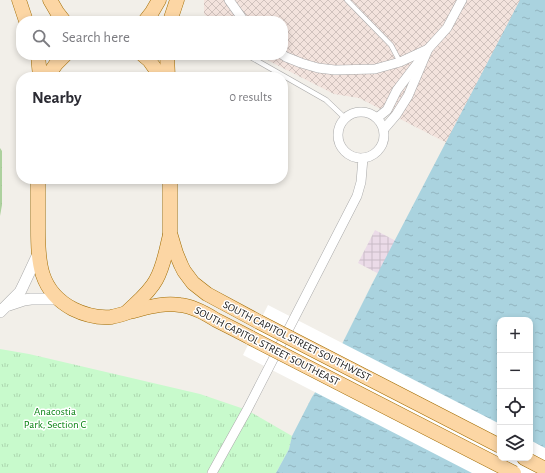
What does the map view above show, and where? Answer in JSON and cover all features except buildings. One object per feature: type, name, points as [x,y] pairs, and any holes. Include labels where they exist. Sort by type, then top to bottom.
[{"type":"main road","points":[[20,0],[25,16]]},
{"type":"main road","points":[[50,0],[60,16]]},
{"type":"main road","points":[[149,16],[159,0]]},
{"type":"main road","points":[[172,16],[177,0]]},
{"type":"main road","points":[[38,60],[40,72]]},
{"type":"main road","points":[[50,72],[60,60]]},
{"type":"main road","points":[[149,60],[157,72]]},
{"type":"main road","points":[[167,60],[168,72]]},
{"type":"main road","name":"SOUTH CAPITOL STREET SOUTHEAST","points":[[38,184],[38,254],[42,274],[49,288],[64,304],[80,312],[96,317],[114,316],[160,305],[173,304],[198,310],[514,473]]},
{"type":"main road","name":"SOUTH CAPITOL STREET SOUTHWEST","points":[[170,184],[170,233],[180,265],[193,283],[207,294],[259,322],[497,444]]},
{"type":"main road","points":[[127,313],[150,290],[157,278],[163,262],[170,233]]},
{"type":"main road","points":[[530,461],[545,469]]},
{"type":"street","points":[[229,0],[240,16]]},
{"type":"street","points":[[377,118],[387,110],[397,90],[428,49],[447,28],[462,0]]},
{"type":"street","points":[[288,58],[318,68],[335,70],[376,69],[400,62],[428,49]]},
{"type":"street","points":[[384,129],[396,115],[408,96],[428,49]]},
{"type":"street","points":[[357,112],[364,112],[377,118],[384,129],[385,137],[378,152],[363,158],[356,158],[349,155],[340,145],[338,138],[338,131],[345,118],[357,112]]},
{"type":"street","points":[[212,473],[247,410],[348,215],[357,196],[361,182],[363,158]]},
{"type":"street","points":[[3,309],[17,296],[38,254]]},
{"type":"street","points":[[3,309],[24,300],[58,299]]},
{"type":"lane","points":[[347,0],[391,45],[400,62]]},
{"type":"lane","points":[[256,60],[277,72]]},
{"type":"lane","points":[[288,78],[326,100],[345,118]]},
{"type":"shaded area","points":[[204,0],[545,0],[449,144],[359,98],[334,94],[268,60],[288,60],[288,16],[206,16],[204,14]]},
{"type":"shaded area","points":[[375,230],[396,241],[423,297],[358,263]]},
{"type":"green space","points":[[0,148],[2,151],[2,205],[0,216]]},
{"type":"green space","name":"Anacostia Park, Section C","points":[[0,349],[29,354],[200,394],[247,410],[292,436],[289,449],[276,473],[0,473]]},
{"type":"water","points":[[520,0],[545,0],[545,473],[276,473],[289,449],[292,436],[312,397],[326,376],[372,284]]},
{"type":"pier","points":[[268,305],[497,422],[497,461],[533,461],[533,442],[545,448],[545,473],[472,473],[243,355]]}]
